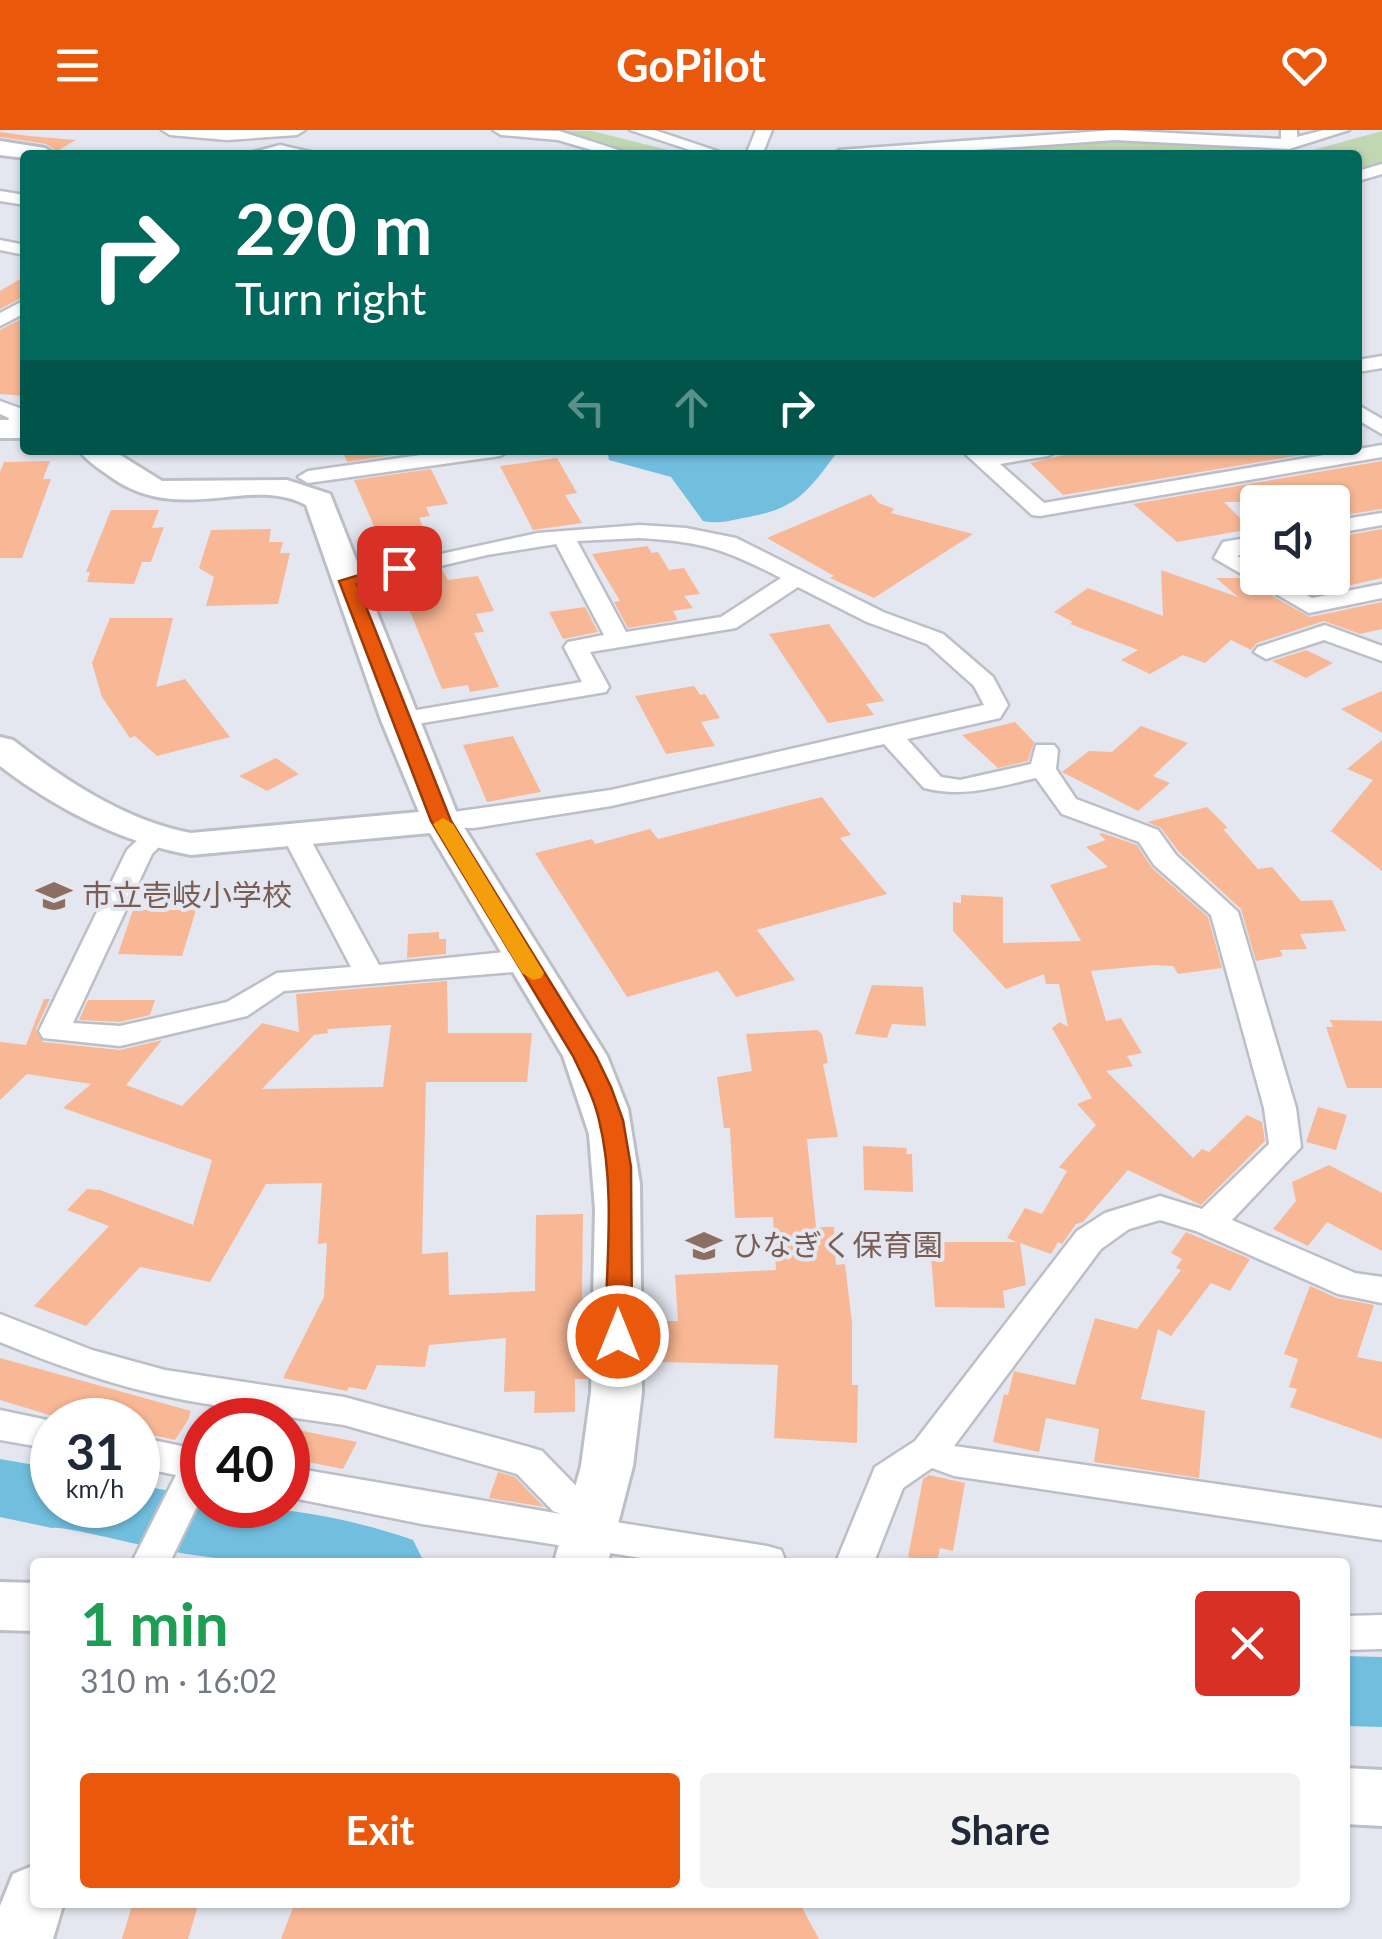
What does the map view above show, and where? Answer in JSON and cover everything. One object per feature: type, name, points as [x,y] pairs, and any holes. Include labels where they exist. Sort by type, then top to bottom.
[{"type":"street","points":[[170,130],[227,135],[297,130]]},
{"type":"street","points":[[501,130],[559,136],[608,150]]},
{"type":"street","points":[[638,130],[674,134],[709,150]]},
{"type":"street","points":[[943,130],[939,150],[1030,136],[1115,133],[1289,137],[1340,130]]},
{"type":"street","points":[[100,455],[136,482],[164,491],[302,483],[470,455]]},
{"type":"street","points":[[302,483],[306,455]]},
{"type":"street","points":[[978,456],[1040,510],[1359,455]]},
{"type":"street","points":[[302,483],[319,500],[399,720],[441,821],[600,1087],[611,1120],[618,1167],[618,1369],[608,1462],[589,1535]]},
{"type":"street","points":[[1350,524],[1382,518]]},
{"type":"street","points":[[0,748],[135,831],[191,844],[474,820],[611,798],[991,713],[996,705],[984,682],[949,648],[728,543],[679,531],[619,530],[564,538],[425,561],[348,581]]},
{"type":"street","points":[[564,538],[619,641]]},
{"type":"street","points":[[1240,546],[1231,548],[1225,558],[1240,566]]},
{"type":"street","points":[[399,720],[597,688],[576,647],[728,622],[796,578]]},
{"type":"street","points":[[1290,595],[1309,606],[1382,591]]},
{"type":"street","points":[[1266,652],[1325,632],[1382,654]]},
{"type":"street","points":[[889,736],[933,784],[960,788],[1044,759],[1069,807],[1139,829],[1160,848],[1164,859],[1224,912],[1280,1108],[1285,1146],[1208,1223]]},
{"type":"street","points":[[295,835],[370,975]]},
{"type":"street","points":[[156,838],[140,850],[54,1032],[120,1036],[238,1009],[277,982],[513,964],[525,959]]},
{"type":"street","points":[[857,1558],[888,1478],[928,1452],[1089,1240],[1118,1221],[1160,1208],[1208,1223],[1350,1285],[1382,1290]]},
{"type":"street","points":[[0,1326],[84,1362],[207,1398]]},
{"type":"street","points":[[310,1409],[344,1411],[529,1462],[566,1500],[589,1535]]},
{"type":"street","points":[[0,1425],[30,1431]]},
{"type":"street","points":[[928,1452],[954,1461],[1382,1524]]},
{"type":"street","points":[[310,1486],[740,1558]]},
{"type":"street","points":[[153,1558],[180,1506]]},
{"type":"street","points":[[0,1606],[30,1607]]},
{"type":"street","points":[[1350,1633],[1382,1632]]},
{"type":"street","points":[[1350,1796],[1382,1798]]},
{"type":"street","points":[[21,1939],[31,1908]]},
{"type":"green space","points":[[531,130],[592,131],[668,150],[624,150]]},
{"type":"green space","points":[[1382,131],[1382,162],[1362,169],[1362,150],[1313,150]]},
{"type":"green space","points":[[1105,141],[1186,142],[1282,150],[1005,150]]},
{"type":"water","points":[[608,455],[835,455],[809,488],[789,504],[762,514],[713,522],[703,521],[671,477],[609,460]]},
{"type":"building","points":[[0,132],[76,140],[55,150],[46,144],[0,137]]},
{"type":"building","points":[[20,279],[20,299],[0,309],[0,291]]},
{"type":"building","points":[[20,320],[20,396],[0,394],[0,330]]},
{"type":"building","points":[[344,455],[393,455],[347,462]]},
{"type":"building","points":[[1064,455],[1301,455],[1063,495],[1030,463]]},
{"type":"building","points":[[557,458],[577,493],[565,495],[582,523],[533,530],[500,466]]},
{"type":"building","points":[[50,461],[43,479],[51,479],[22,558],[0,558],[0,472],[4,462]]},
{"type":"building","points":[[1382,461],[1382,509],[1350,514],[1350,485],[1243,485]]},
{"type":"building","points":[[431,469],[448,504],[426,507],[430,516],[419,518],[434,552],[389,561],[354,480]]},
{"type":"building","points":[[1240,486],[1240,502],[1224,502],[1240,518],[1240,531],[1177,542],[1133,504]]},
{"type":"building","points":[[871,494],[879,503],[894,509],[891,513],[973,534],[874,598],[830,578],[834,576],[767,538]]},
{"type":"building","points":[[111,510],[159,510],[152,528],[164,527],[151,562],[142,562],[134,584],[87,582],[90,572],[86,572]]},
{"type":"building","points":[[271,529],[269,542],[283,542],[280,553],[290,553],[278,604],[206,606],[214,577],[199,568],[211,530]]},
{"type":"building","points":[[1382,529],[1382,578],[1350,585],[1350,535]]},
{"type":"building","points":[[647,546],[652,553],[658,552],[669,570],[684,568],[700,594],[684,596],[693,608],[673,611],[678,620],[628,628],[614,602],[620,601],[592,554]]},
{"type":"building","points":[[442,570],[448,580],[478,576],[494,611],[476,614],[484,632],[474,633],[499,687],[470,692],[468,685],[442,689],[397,580]]},
{"type":"building","points":[[1161,570],[1238,597],[1216,578],[1240,578],[1240,595],[1271,595],[1310,617],[1382,602],[1382,629],[1360,634],[1324,621],[1257,643],[1251,650],[1231,640],[1205,663],[1183,655],[1150,674],[1121,660],[1138,650],[1070,624],[1073,622],[1054,612],[1088,588],[1163,616]]},
{"type":"building","points":[[585,607],[598,632],[563,639],[549,612]]},
{"type":"building","points":[[110,618],[173,618],[156,687],[185,679],[230,737],[157,756],[135,736],[130,738],[102,697],[92,663]]},
{"type":"building","points":[[829,624],[884,701],[866,704],[874,715],[828,723],[769,634]]},
{"type":"building","points":[[1306,650],[1333,663],[1306,678],[1272,661]]},
{"type":"building","points":[[694,686],[700,695],[705,694],[720,718],[701,722],[715,746],[666,754],[635,696]]},
{"type":"building","points":[[1382,691],[1382,733],[1341,709]]},
{"type":"building","points":[[1015,722],[1034,742],[1028,761],[998,768],[962,735]]},
{"type":"building","points":[[1141,726],[1188,743],[1153,776],[1170,783],[1138,811],[1062,772],[1089,751],[1112,752]]},
{"type":"building","points":[[513,736],[541,792],[487,802],[463,745]]},
{"type":"building","points":[[1382,740],[1382,871],[1331,831],[1373,780],[1347,769]]},
{"type":"building","points":[[276,758],[299,774],[267,791],[239,776]]},
{"type":"building","points":[[822,797],[851,835],[840,838],[887,894],[757,930],[795,980],[736,997],[718,971],[627,997],[535,853],[592,839],[595,844],[650,829],[658,839]]},
{"type":"building","points":[[1207,807],[1258,869],[1272,867],[1301,901],[1332,900],[1346,931],[1300,934],[1307,949],[1280,950],[1283,956],[1256,961],[1241,909],[1179,852],[1161,828],[1147,822]]},
{"type":"building","points":[[1099,834],[1137,845],[1152,868],[1208,917],[1222,968],[1178,974],[1173,966],[1153,965],[1091,971],[1106,1021],[1121,1018],[1142,1053],[1127,1056],[1133,1066],[1106,1071],[1193,1158],[1202,1149],[1209,1152],[1247,1115],[1262,1122],[1265,1141],[1201,1205],[1128,1170],[1051,1254],[1020,1243],[1026,1285],[1003,1291],[1005,1308],[935,1307],[930,1242],[1017,1242],[1007,1238],[1025,1208],[1042,1214],[1067,1171],[1059,1167],[1096,1125],[1077,1104],[1092,1098],[1052,1028],[1060,1022],[1068,1027],[1059,984],[1046,984],[1044,974],[1006,989],[953,931],[953,902],[961,903],[961,895],[1003,897],[1003,943],[1081,941],[1050,885],[1108,867],[1086,847],[1106,840]]},
{"type":"building","points":[[133,910],[196,910],[182,956],[118,954]]},
{"type":"building","points":[[439,932],[439,939],[446,939],[446,954],[407,958],[408,934]]},
{"type":"building","points":[[447,981],[448,1033],[532,1033],[527,1082],[426,1082],[422,1254],[448,1252],[449,1295],[535,1291],[536,1215],[583,1214],[582,1299],[589,1299],[588,1379],[575,1379],[575,1412],[534,1413],[535,1391],[504,1392],[506,1338],[429,1345],[425,1367],[377,1365],[366,1390],[349,1387],[347,1391],[283,1378],[324,1297],[327,1243],[318,1244],[322,1183],[266,1184],[210,1282],[140,1267],[86,1326],[34,1306],[109,1226],[67,1210],[87,1189],[100,1190],[193,1225],[212,1160],[63,1108],[91,1084],[27,1074],[0,1100],[0,1042],[26,1045],[44,999],[50,999],[36,1029],[43,1042],[120,1050],[162,1040],[126,1085],[182,1106],[262,1023],[299,1032],[296,994]],"holes":[[[391,1025],[383,1087],[262,1089],[314,1035],[328,1033],[327,1029]]]},
{"type":"building","points":[[872,985],[923,987],[926,1026],[892,1024],[887,1038],[855,1034]]},
{"type":"building","points":[[88,1000],[155,1000],[150,1015],[120,1022],[79,1020]]},
{"type":"building","points":[[1330,1020],[1382,1021],[1382,1088],[1347,1088],[1326,1027],[1333,1027]]},
{"type":"building","points":[[817,1030],[822,1034],[828,1063],[823,1064],[838,1137],[807,1139],[816,1227],[834,1227],[836,1265],[845,1264],[852,1323],[852,1385],[858,1385],[857,1443],[774,1438],[778,1365],[661,1362],[663,1321],[678,1321],[675,1275],[776,1270],[773,1217],[735,1218],[730,1128],[724,1128],[717,1077],[752,1071],[746,1034]]},
{"type":"building","points":[[1318,1107],[1347,1115],[1336,1150],[1306,1142]]},
{"type":"building","points":[[863,1146],[907,1148],[906,1154],[912,1154],[913,1192],[864,1190]]},
{"type":"building","points":[[1329,1165],[1382,1193],[1382,1251],[1327,1222],[1308,1246],[1273,1229],[1296,1201],[1292,1182]]},
{"type":"building","points":[[1186,1232],[1250,1259],[1230,1291],[1211,1283],[1171,1336],[1158,1329],[1141,1399],[1205,1411],[1199,1478],[1094,1462],[1099,1429],[1046,1418],[1039,1452],[993,1442],[1004,1394],[1008,1395],[1014,1371],[1075,1385],[1095,1318],[1137,1329],[1181,1270],[1176,1268],[1182,1259],[1171,1253]]},
{"type":"building","points":[[1310,1286],[1337,1298],[1374,1305],[1357,1357],[1382,1362],[1382,1439],[1290,1407],[1297,1389],[1289,1387],[1298,1359],[1284,1354]]},
{"type":"building","points":[[0,1358],[144,1398],[30,1398],[30,1409],[0,1400]]},
{"type":"building","points":[[160,1402],[180,1408],[180,1432],[175,1440],[160,1437]]},
{"type":"building","points":[[310,1432],[357,1442],[343,1469],[310,1462]]},
{"type":"building","points":[[498,1472],[515,1477],[544,1507],[489,1498]]},
{"type":"building","points":[[929,1475],[965,1483],[953,1551],[940,1548],[938,1558],[908,1557],[923,1479]]},
{"type":"building","points":[[131,1908],[197,1908],[188,1939],[122,1939]]},
{"type":"building","points":[[293,1908],[802,1908],[819,1939],[281,1939]]},
{"type":"waterway","points":[[0,1488],[30,1494]]},
{"type":"waterway","points":[[160,1519],[366,1558]]},
{"type":"waterway","points":[[1350,1691],[1382,1692]]},
{"type":"slow traffic","points":[[443,824],[533,973]]},
{"type":"place","name":"市立壱岐小学校","points":[[54,896]]},
{"type":"place","name":"ひなぎく保育園","points":[[704,1246]]},
{"type":"route","points":[[399,568],[348,581],[441,821],[585,1056],[600,1087],[611,1120],[618,1167],[618,1336]]}]
